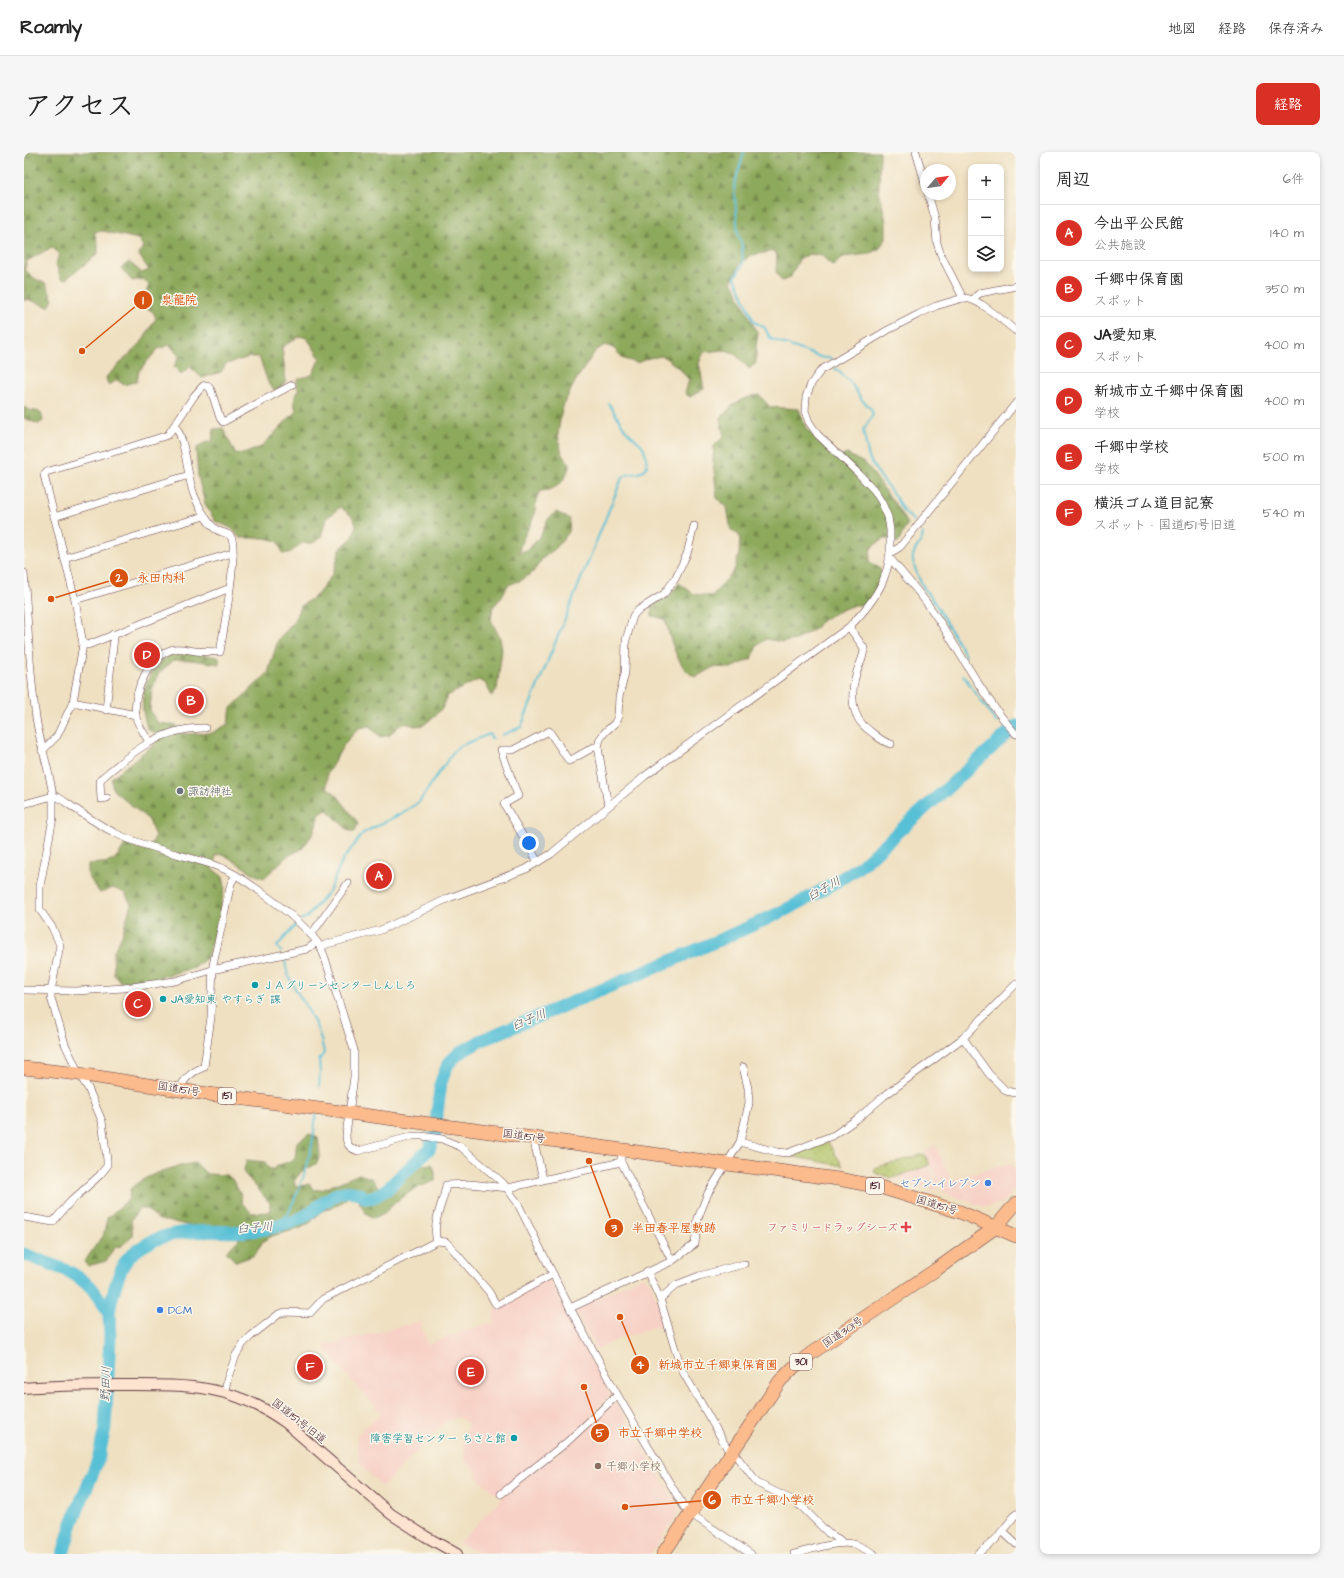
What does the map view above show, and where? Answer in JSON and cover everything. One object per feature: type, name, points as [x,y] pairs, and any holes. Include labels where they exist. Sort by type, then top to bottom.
[{"type":"highway","name":"国道151号","points":[[24,1068],[79,1074],[179,1090],[533,1138],[622,1156],[767,1168],[880,1187],[960,1212],[1016,1236]]},
{"type":"highway","name":"国道301号","points":[[663,1554],[771,1392],[795,1366],[813,1352],[924,1278],[996,1227],[1016,1203]]},
{"type":"street","points":[[916,152],[920,166]]},
{"type":"street","points":[[930,200],[935,218],[937,243],[941,255],[963,298]]},
{"type":"street","points":[[974,300],[976,296],[980,294],[1016,286]]},
{"type":"street","points":[[24,990],[76,991],[124,988],[175,981],[212,970],[327,944],[381,930],[449,898],[526,869],[551,854],[609,804],[704,731],[849,627],[871,602],[885,576],[890,555],[890,530],[888,517],[874,490],[818,435],[809,422],[806,411],[806,397],[811,384],[821,370],[888,330],[919,314],[936,306],[963,298],[974,300],[1016,331]]},
{"type":"street","points":[[42,751],[57,736],[73,702],[84,644],[75,600],[44,475],[46,472],[168,435],[203,386],[207,385],[211,390],[220,418],[223,422],[292,385]]},
{"type":"street","points":[[890,555],[900,547],[1016,403]]},
{"type":"street","points":[[149,742],[137,720],[136,715],[138,692],[141,681],[151,664],[157,658],[172,650],[179,649],[220,652],[233,554],[232,539],[230,536],[218,531],[204,514],[194,494],[179,432],[175,425]]},
{"type":"street","points":[[54,517],[189,475]]},
{"type":"street","points":[[64,558],[204,514]]},
{"type":"street","points":[[609,804],[607,800],[598,747],[604,732],[615,723],[618,716],[619,697],[625,674],[626,640],[633,616],[637,611],[664,594],[675,579],[687,554],[694,526]]},
{"type":"street","points":[[75,600],[233,554]]},
{"type":"street","points":[[890,555],[926,602],[966,665],[1007,724],[1016,734]]},
{"type":"street","points":[[24,573],[35,710],[42,751],[51,780],[53,796],[53,818],[40,886],[40,910],[52,927],[60,945],[51,998],[64,1044],[88,1088],[102,1121],[107,1166],[100,1175],[70,1202],[53,1222],[24,1217]]},
{"type":"street","points":[[84,644],[88,644],[229,589]]},
{"type":"street","points":[[849,627],[864,648],[855,679],[853,708],[855,714],[867,729],[884,743],[891,744]]},
{"type":"street","points":[[106,710],[114,637],[113,634]]},
{"type":"street","points":[[73,702],[136,715]]},
{"type":"street","points":[[107,798],[101,799],[100,781],[129,754],[149,742],[183,729],[205,728]]},
{"type":"street","points":[[538,862],[504,804],[518,796],[501,750],[513,750],[549,731],[570,761],[594,747],[598,747]]},
{"type":"street","points":[[24,804],[53,796],[58,797],[94,821],[118,834],[147,845],[220,867],[236,875],[276,903],[311,935],[319,945],[354,1050],[354,1077],[346,1143],[351,1149],[358,1151],[402,1138],[422,1136],[442,1139],[462,1147],[508,1188],[517,1202],[552,1274],[618,1396],[684,1507],[751,1554]]},
{"type":"street","points":[[179,1090],[181,1085],[193,1071],[204,1067],[211,1017],[212,970],[231,883],[236,875]]},
{"type":"street","points":[[311,935],[348,883]]},
{"type":"street","points":[[740,1142],[777,1152],[788,1153],[834,1135],[963,1038],[1016,984]]},
{"type":"street","points":[[963,1038],[990,1074],[1006,1090],[1016,1093]]},
{"type":"street","points":[[570,1308],[672,1260],[695,1244],[698,1218],[708,1193],[740,1142],[749,1104],[748,1088],[743,1067]]},
{"type":"street","points":[[533,1138],[543,1179]]},
{"type":"street","points":[[437,1241],[436,1227],[446,1185],[470,1184],[508,1188],[622,1156],[672,1260]]},
{"type":"street","points":[[225,1392],[227,1380],[236,1355],[243,1344],[275,1316],[285,1312],[310,1313],[323,1299],[437,1241],[446,1242],[451,1247],[489,1292],[497,1304],[552,1274]]},
{"type":"street","points":[[660,1299],[676,1285],[699,1276],[744,1264]]},
{"type":"street","points":[[647,1271],[660,1299],[683,1372],[731,1454],[737,1458],[757,1483],[792,1500],[842,1543]]},
{"type":"street","name":"国道151号旧道","points":[[24,1388],[59,1384],[94,1384],[182,1386],[210,1388],[225,1392],[270,1412],[286,1423],[391,1514],[457,1554]]},
{"type":"street","points":[[501,1494],[568,1442],[618,1396]]},
{"type":"street","points":[[978,1554],[995,1540],[1016,1514]]},
{"type":"street","points":[[1002,1531],[1016,1544]]},
{"type":"street","points":[[794,1554],[814,1548],[842,1543],[856,1545],[874,1554]]},
{"type":"shaded area","points":[[935,1145],[951,1180],[1010,1163],[1016,1171],[1016,1188],[1003,1203],[985,1207],[943,1193],[940,1186],[933,1190],[917,1185],[936,1177],[925,1153]]},
{"type":"shaded area","points":[[929,1166],[934,1177],[916,1184],[899,1180],[899,1176]]},
{"type":"shaded area","points":[[641,1277],[649,1281],[658,1301],[664,1323],[638,1333],[619,1338],[596,1350],[575,1310]]},
{"type":"shaded area","points":[[546,1279],[550,1280],[610,1395],[578,1431],[496,1494],[479,1479],[475,1470],[465,1460],[464,1443],[468,1423],[458,1417],[445,1422],[382,1487],[359,1463],[357,1434],[381,1413],[324,1349],[325,1346],[420,1321],[427,1344],[494,1323],[494,1310]]},
{"type":"shaded area","name":"千郷小学校","points":[[613,1403],[617,1404],[680,1510],[651,1554],[480,1554],[459,1543],[504,1495],[580,1436]]},
{"type":"green space","points":[[24,152],[880,152],[879,191],[886,221],[886,238],[879,249],[868,254],[843,257],[833,266],[822,256],[809,254],[799,260],[790,278],[782,281],[776,272],[777,255],[774,251],[752,255],[740,263],[732,281],[758,335],[756,345],[756,363],[749,369],[738,357],[730,352],[720,350],[704,352],[699,363],[704,389],[690,397],[685,393],[689,380],[680,369],[663,356],[649,358],[637,363],[624,359],[613,348],[605,345],[596,350],[576,380],[562,407],[558,434],[562,455],[570,464],[568,470],[564,479],[557,486],[552,489],[541,491],[537,496],[534,517],[522,541],[519,553],[529,549],[541,535],[547,520],[556,512],[570,519],[569,532],[556,548],[543,558],[533,572],[522,580],[508,585],[501,598],[493,607],[491,620],[500,638],[502,650],[497,689],[492,696],[485,683],[478,680],[447,696],[442,709],[424,725],[415,726],[405,723],[397,727],[390,735],[380,737],[369,726],[359,728],[345,743],[327,774],[327,787],[337,795],[358,823],[355,831],[349,831],[326,809],[319,814],[314,832],[302,849],[286,857],[264,878],[256,875],[223,854],[216,855],[213,869],[223,877],[225,887],[215,933],[207,958],[195,967],[155,979],[120,982],[114,975],[113,953],[122,935],[131,904],[125,893],[113,888],[100,893],[88,876],[88,864],[111,861],[118,856],[125,844],[148,851],[155,837],[149,820],[113,790],[111,778],[158,741],[156,733],[148,730],[143,712],[143,696],[152,672],[166,657],[174,653],[219,657],[219,664],[191,660],[174,660],[158,674],[152,690],[150,710],[158,723],[176,725],[185,734],[212,733],[228,724],[231,708],[268,673],[278,640],[293,623],[300,607],[318,594],[333,573],[340,549],[353,537],[356,525],[352,516],[340,507],[326,519],[321,537],[313,543],[302,543],[291,552],[283,554],[278,541],[265,538],[240,538],[231,528],[215,521],[205,504],[198,477],[196,449],[204,443],[212,441],[214,429],[223,428],[235,453],[243,454],[261,447],[296,411],[294,401],[298,390],[297,379],[312,375],[320,358],[307,338],[300,336],[282,347],[286,381],[281,387],[274,390],[269,385],[259,357],[250,357],[226,364],[221,372],[202,378],[190,367],[181,374],[174,367],[179,356],[170,345],[158,349],[139,371],[137,381],[124,385],[117,380],[108,385],[106,377],[141,343],[156,318],[153,312],[145,307],[143,301],[149,285],[143,279],[132,281],[121,268],[129,262],[142,273],[149,270],[139,255],[143,246],[138,239],[103,231],[94,232],[98,244],[98,254],[66,279],[61,279],[56,264],[59,254],[52,247],[27,261],[25,269],[32,277],[46,284],[53,300],[49,307],[27,299],[24,301]]},
{"type":"green space","points":[[759,395],[770,407],[799,409],[806,428],[835,458],[847,454],[866,464],[897,507],[907,524],[898,543],[884,538],[871,548],[869,562],[879,567],[883,576],[866,605],[854,605],[841,610],[822,620],[816,628],[796,640],[782,642],[766,639],[757,646],[751,659],[731,668],[713,667],[696,677],[684,668],[675,652],[665,619],[652,616],[651,606],[670,596],[679,583],[694,594],[712,596],[734,571],[739,554],[740,536],[731,530],[727,507],[717,498],[713,460],[714,446],[724,436],[720,419],[737,402]]},
{"type":"green space","points":[[24,407],[29,410],[41,412],[43,421],[38,424],[24,418]]},
{"type":"green space","points":[[309,1134],[318,1137],[320,1155],[316,1164],[301,1172],[294,1181],[296,1187],[309,1184],[315,1190],[324,1189],[359,1174],[371,1178],[378,1187],[389,1191],[421,1165],[432,1164],[435,1171],[435,1181],[409,1193],[385,1212],[373,1218],[366,1213],[356,1197],[349,1196],[340,1204],[322,1211],[311,1222],[301,1228],[272,1236],[263,1241],[255,1255],[236,1262],[226,1252],[239,1239],[234,1229],[199,1227],[159,1220],[147,1209],[139,1209],[131,1220],[133,1236],[121,1246],[114,1248],[106,1261],[88,1266],[85,1261],[104,1233],[107,1218],[129,1199],[130,1189],[151,1175],[178,1166],[195,1163],[207,1174],[226,1175],[232,1179],[240,1193],[242,1203],[252,1213],[270,1212],[270,1203],[243,1172],[247,1160],[265,1162],[269,1169],[274,1169],[295,1158],[297,1142]]},
{"type":"green space","points":[[828,1142],[843,1166],[789,1156]]},
{"type":"green space","points":[[924,1154],[930,1165],[893,1178],[875,1173],[874,1168]]},
{"type":"waterway","points":[[744,152],[734,186],[738,234],[742,245],[743,263],[735,277],[754,322],[764,327],[771,339],[823,358],[831,359]]},
{"type":"waterway","points":[[835,368],[851,383],[862,400],[871,409],[873,415],[863,430],[869,458],[903,511],[915,522]]},
{"type":"waterway","points":[[502,735],[521,727],[622,478],[628,474],[641,472],[647,467],[644,448],[631,436],[609,404]]},
{"type":"waterway","points":[[923,533],[922,539],[913,556],[916,571],[921,583],[930,595],[966,656]]},
{"type":"waterway","points":[[963,675],[997,723]]},
{"type":"waterway","name":"臼子川","points":[[109,1312],[116,1282],[126,1261],[139,1249],[160,1238],[191,1232],[241,1232],[278,1226],[301,1218],[334,1195],[341,1192],[349,1191],[366,1198],[374,1197],[386,1190],[429,1149],[434,1137],[441,1082],[448,1064],[458,1054],[482,1040],[751,926],[820,892],[863,864],[1016,726]]},
{"type":"waterway","name":"臼子川","points":[[1003,730],[1009,740]]},
{"type":"waterway","points":[[300,920],[307,917],[329,891],[342,861],[363,833],[402,813],[419,802],[453,752],[460,746],[490,734],[491,739],[493,739]]},
{"type":"waterway","points":[[281,952],[277,946],[296,925]]},
{"type":"waterway","points":[[285,959],[288,975],[318,1030],[322,1044],[324,1053],[319,1060],[319,1087]]},
{"type":"waterway","points":[[272,1228],[288,1214],[298,1191],[307,1167],[313,1139],[316,1114]]},
{"type":"waterway","name":"野田川","points":[[24,1254],[68,1271],[78,1277],[91,1287],[109,1312],[110,1338],[105,1428],[98,1460],[72,1523],[63,1554]]},
{"type":"place","name":"泉龍院","points":[[82,351]]},
{"type":"place","name":"永田内科","points":[[51,599]]},
{"type":"place","name":"新城市立千郷中保育園","points":[[147,655]]},
{"type":"place","name":"千郷中保育園","points":[[191,701]]},
{"type":"place","name":"諏訪神社","points":[[180,791]]},
{"type":"place","name":"今出平公民館","points":[[379,876]]},
{"type":"place","name":"ＪＡグリーンセンターしんしろ","points":[[255,985]]},
{"type":"place","name":"JA愛知東 やすらぎ 課","points":[[163,999]]},
{"type":"place","name":"JA愛知東","points":[[138,1004]]},
{"type":"place","name":"半田春平屋敷跡","points":[[589,1161]]},
{"type":"place","name":"セブン-イレブン","points":[[988,1183]]},
{"type":"place","name":"ファミリードラッグシーズ","points":[[906,1227]]},
{"type":"place","name":"DCM","points":[[160,1310]]},
{"type":"place","name":"新城市立千郷東保育園","points":[[620,1317]]},
{"type":"place","name":"横浜ゴム道目記寮","points":[[310,1367]]},
{"type":"place","name":"千郷中学校","points":[[471,1372]]},
{"type":"place","name":"市立千郷中学校","points":[[584,1387]]},
{"type":"place","name":"障害学習センター ちさと館","points":[[514,1438]]},
{"type":"place","name":"千郷小学校","points":[[598,1466]]},
{"type":"place","name":"市立千郷小学校","points":[[625,1507]]}]
